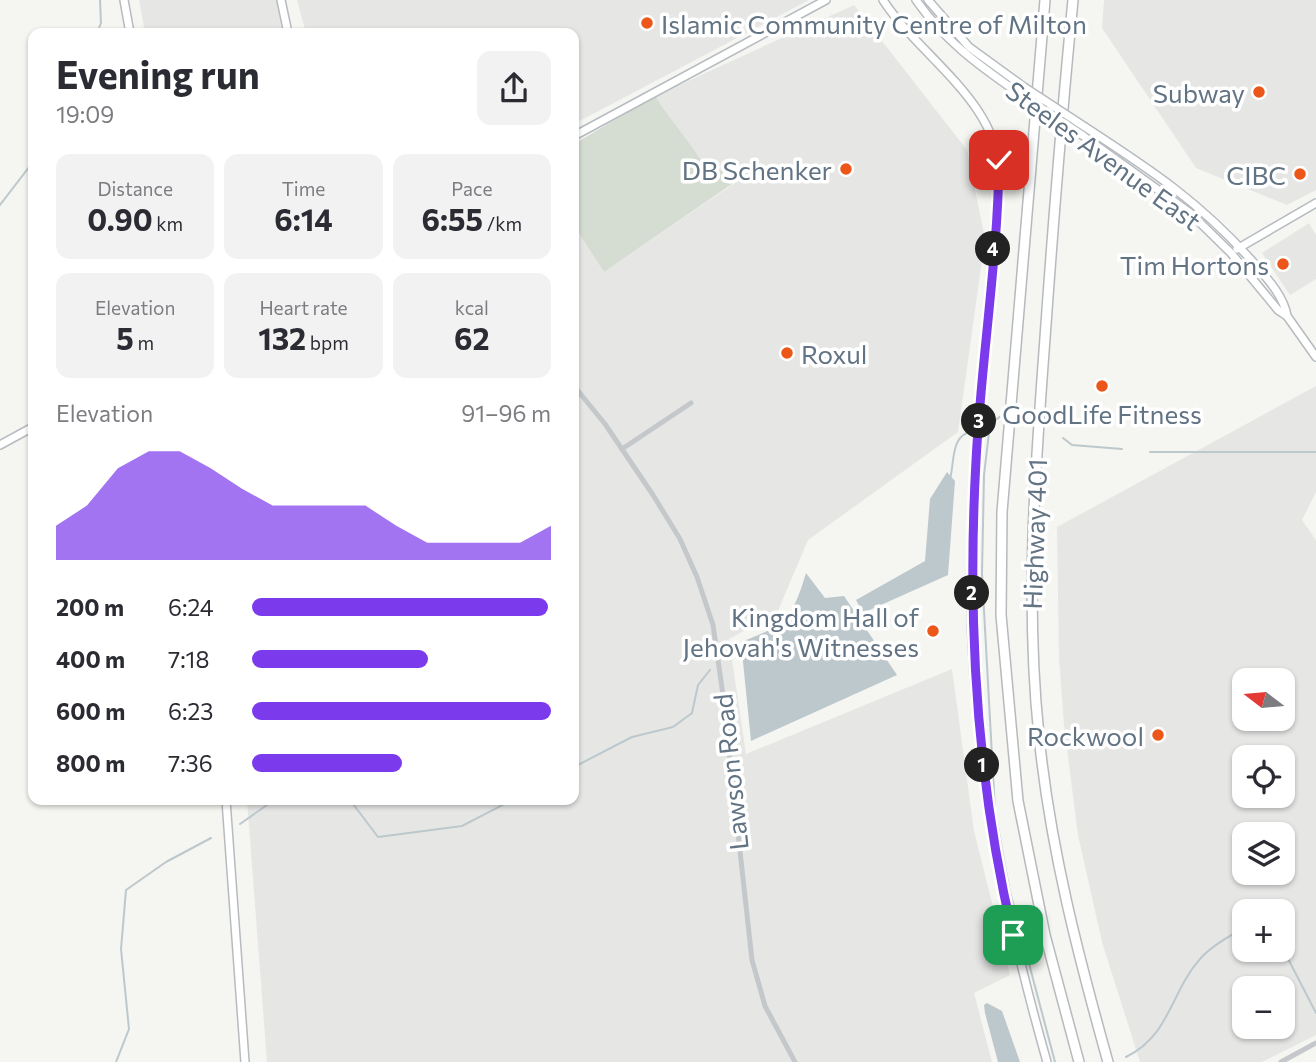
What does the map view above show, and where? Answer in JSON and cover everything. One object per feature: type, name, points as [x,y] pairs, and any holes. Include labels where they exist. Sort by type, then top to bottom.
[{"type":"highway","name":"Highway 401","points":[[1045,0],[1002,512],[1001,615],[1018,801],[1045,934],[1079,1062]]},
{"type":"highway","name":"Highway 401","points":[[1073,0],[1057,168],[1032,511],[1031,615],[1039,738],[1047,795],[1076,945],[1108,1062]]},
{"type":"street","points":[[124,0],[129,28]]},
{"type":"street","points":[[281,0],[287,28]]},
{"type":"street","points":[[579,133],[826,0]]},
{"type":"street","points":[[883,0],[911,37],[977,108],[991,129],[998,149],[999,175],[976,459],[971,568],[974,662],[986,800],[1000,883],[1047,1062]]},
{"type":"street","name":"Steeles Avenue East","points":[[916,0],[938,29],[968,59],[1185,194],[1240,247],[1285,304],[1287,316]]},
{"type":"street","name":"Steeles Avenue East","points":[[928,0],[969,47],[1020,89]]},
{"type":"street","name":"Steeles Avenue East","points":[[1084,131],[1189,212],[1231,253],[1278,310],[1287,316],[1316,357]]},
{"type":"street","points":[[1231,253],[1316,203]]},
{"type":"street","name":"Lawson Road","points":[[579,393],[622,449],[680,539],[697,577],[713,625],[752,960],[765,1006],[795,1062]]},
{"type":"street","points":[[622,449],[691,403]]},
{"type":"street","points":[[0,445],[28,430]]},
{"type":"street","points":[[226,805],[245,1062]]},
{"type":"street","points":[[1281,1062],[1316,1043]]},
{"type":"shaded area","points":[[139,0],[279,0],[286,28],[144,28]]},
{"type":"shaded area","points":[[297,0],[809,0],[579,121],[579,28],[305,28]]},
{"type":"shaded area","points":[[1104,0],[1316,0],[1316,190],[1287,205],[1196,168],[1102,28]]},
{"type":"shaded area","points":[[854,5],[967,150],[985,239],[958,432],[808,540],[777,613],[729,639],[746,754],[952,669],[974,831],[1010,975],[974,993],[992,1062],[267,1062],[247,805],[579,805],[579,234],[604,272],[745,176],[736,166],[710,174],[655,96]]},
{"type":"shaded area","points":[[655,96],[710,174],[736,165],[745,175],[604,272],[579,234],[579,141]]},
{"type":"shaded area","points":[[1309,223],[1316,235],[1316,279],[1290,295],[1262,253]]},
{"type":"shaded area","name":"Rockwool","points":[[1316,386],[1316,492],[1302,520],[1316,540],[1316,1035],[1262,1062],[1140,1062],[1102,942],[1078,835],[1064,725],[1059,658],[1057,527]]},
{"type":"shaded area","points":[[947,472],[955,481],[948,575],[863,613],[856,600],[925,561],[930,499]]},
{"type":"shaded area","points":[[806,573],[825,598],[844,596],[897,675],[751,741],[741,642],[768,631],[785,618],[796,601]]},
{"type":"shaded area","points":[[987,1003],[1002,1011],[1020,1062],[998,1062],[985,1013],[984,1005]]},
{"type":"waterway","points":[[99,28],[100,0]]},
{"type":"waterway","points":[[0,205],[28,169]]},
{"type":"waterway","points":[[1001,416],[990,424],[984,475],[982,574],[995,810],[1009,888],[1055,1062]]},
{"type":"waterway","points":[[950,479],[957,443],[966,433],[973,431]]},
{"type":"waterway","points":[[1063,438],[1072,445],[1122,449]]},
{"type":"waterway","points":[[1150,452],[1316,452]]},
{"type":"waterway","points":[[707,642],[708,651]]},
{"type":"waterway","points":[[727,642],[739,646]]},
{"type":"waterway","points":[[579,764],[632,737],[673,727],[692,713],[698,685],[710,670]]},
{"type":"waterway","points":[[240,824],[267,805]]},
{"type":"waterway","points":[[354,805],[378,837],[462,826],[502,805]]},
{"type":"waterway","points":[[116,1062],[129,1029],[121,949],[126,890],[166,862],[211,838]]},
{"type":"waterway","points":[[1126,1057],[1152,1037],[1190,972],[1204,954],[1232,935]]},
{"type":"waterway","points":[[1290,962],[1316,1013]]},
{"type":"place","name":"Islamic Community Centre of Milton","points":[[647,23]]},
{"type":"place","name":"Subway","points":[[1259,92]]},
{"type":"place","name":"DB Schenker","points":[[846,169]]},
{"type":"place","name":"CIBC","points":[[1300,174]]},
{"type":"place","name":"Tim Hortons","points":[[1283,264]]},
{"type":"place","name":"Roxul","points":[[787,353]]},
{"type":"place","name":"GoodLife Fitness","points":[[1102,386]]},
{"type":"place","name":"Kingdom Hall of Jehovah's Witnesses","points":[[933,631]]},
{"type":"place","name":"Rockwool","points":[[1158,735]]},
{"type":"route","points":[[999,160],[976,459],[971,568],[974,662],[986,800],[1000,883],[1013,935]]}]
